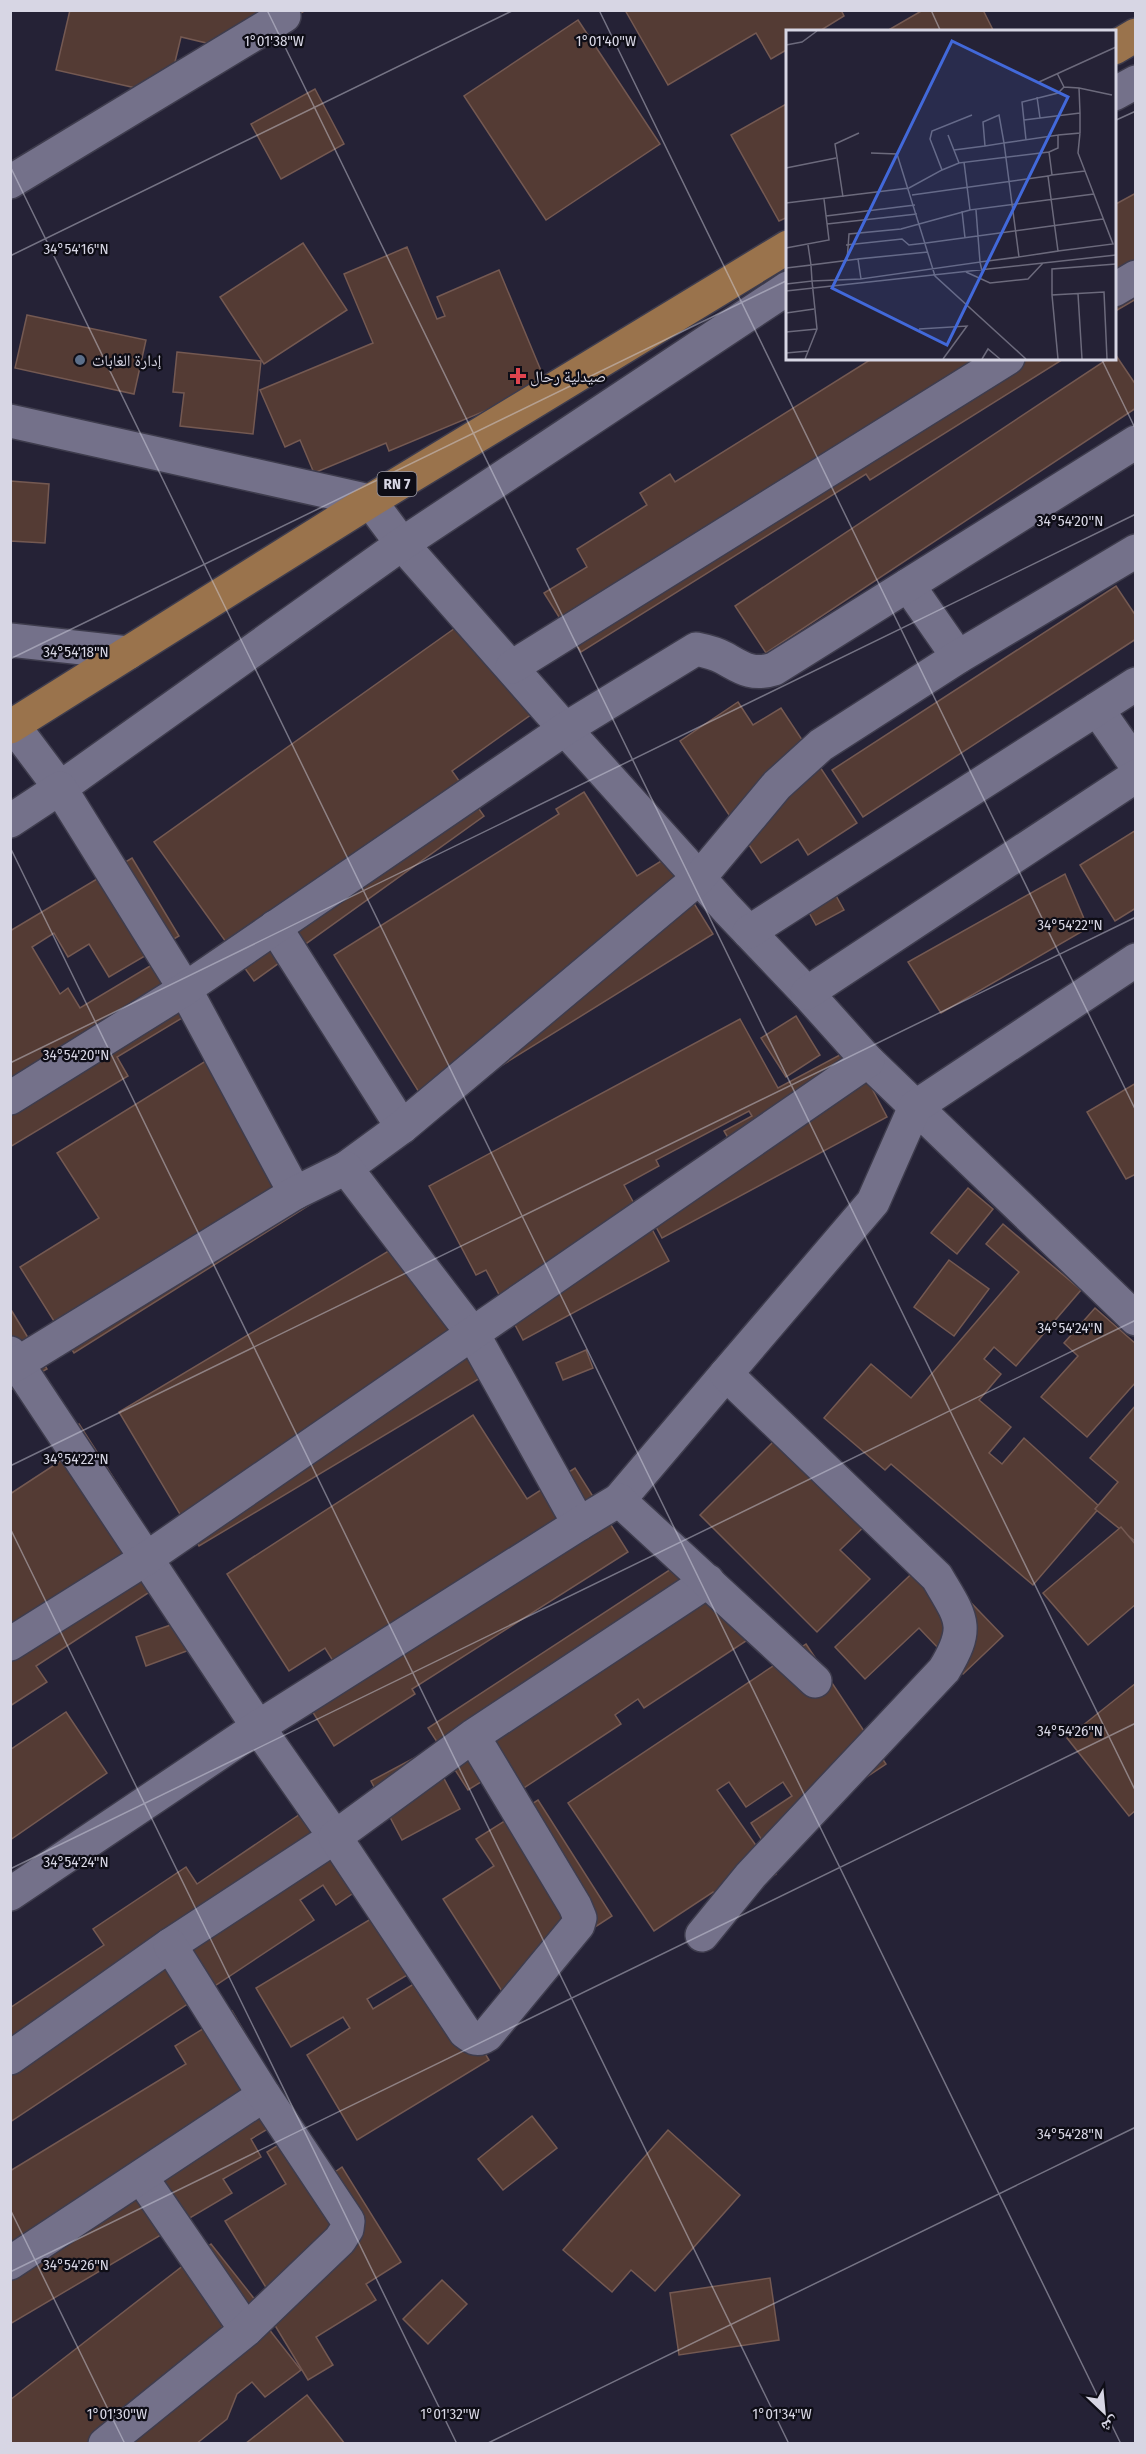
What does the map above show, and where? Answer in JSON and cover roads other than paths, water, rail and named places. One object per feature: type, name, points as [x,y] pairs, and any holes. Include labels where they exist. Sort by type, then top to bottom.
[{"type":"main road","points":[[1116,47],[1136,35]]},
{"type":"main road","name":"RN 7","points":[[12,726],[370,501],[786,248]]},
{"type":"street","points":[[10,182],[284,16]]},
{"type":"street","points":[[1116,93],[1136,82]]},
{"type":"street","points":[[10,821],[60,788],[402,544],[786,289]]},
{"type":"street","points":[[512,668],[1005,360]]},
{"type":"street","points":[[10,421],[370,501],[402,544],[565,729],[868,1061],[1136,1319]]},
{"type":"street","points":[[10,1098],[185,989],[565,729],[696,649],[712,652],[749,672],[762,673],[774,669],[1136,442]]},
{"type":"street","points":[[473,1736],[580,1918],[578,1924],[488,2035],[481,2039],[474,2039],[465,2032],[13,1361],[295,1193],[346,1168],[402,1127],[700,877],[777,785],[821,745],[958,657],[1136,551]]},
{"type":"street","points":[[908,585],[958,657]]},
{"type":"street","points":[[10,640],[128,653]]},
{"type":"street","points":[[749,932],[1136,684]]},
{"type":"street","points":[[1097,709],[1136,765]]},
{"type":"street","points":[[12,726],[60,788],[185,989],[295,1193]]},
{"type":"street","points":[[807,993],[1136,776]]},
{"type":"street","points":[[275,927],[402,1127]]},
{"type":"street","points":[[10,1894],[258,1727],[620,1500],[873,1202],[915,1107],[1136,960]]},
{"type":"street","points":[[10,1644],[147,1558],[868,1061]]},
{"type":"street","points":[[346,1168],[473,1334],[579,1524]]},
{"type":"street","points":[[702,1935],[752,1875],[944,1670],[958,1647],[960,1617],[937,1577],[726,1374]]},
{"type":"street","points":[[620,1500],[815,1681]]},
{"type":"street","points":[[10,2058],[170,1945],[334,1837],[473,1736],[708,1581]]},
{"type":"street","points":[[105,2444],[246,2330],[340,2240],[347,2229],[348,2221],[264,2095],[170,1945]]},
{"type":"street","points":[[10,2263],[264,2095]]},
{"type":"street","points":[[141,2177],[246,2330]]},
{"type":"place","name":"إدارة الغابات","points":[[80,360]]},
{"type":"place","name":"صيدلية رحال","points":[[518,376]]}]
